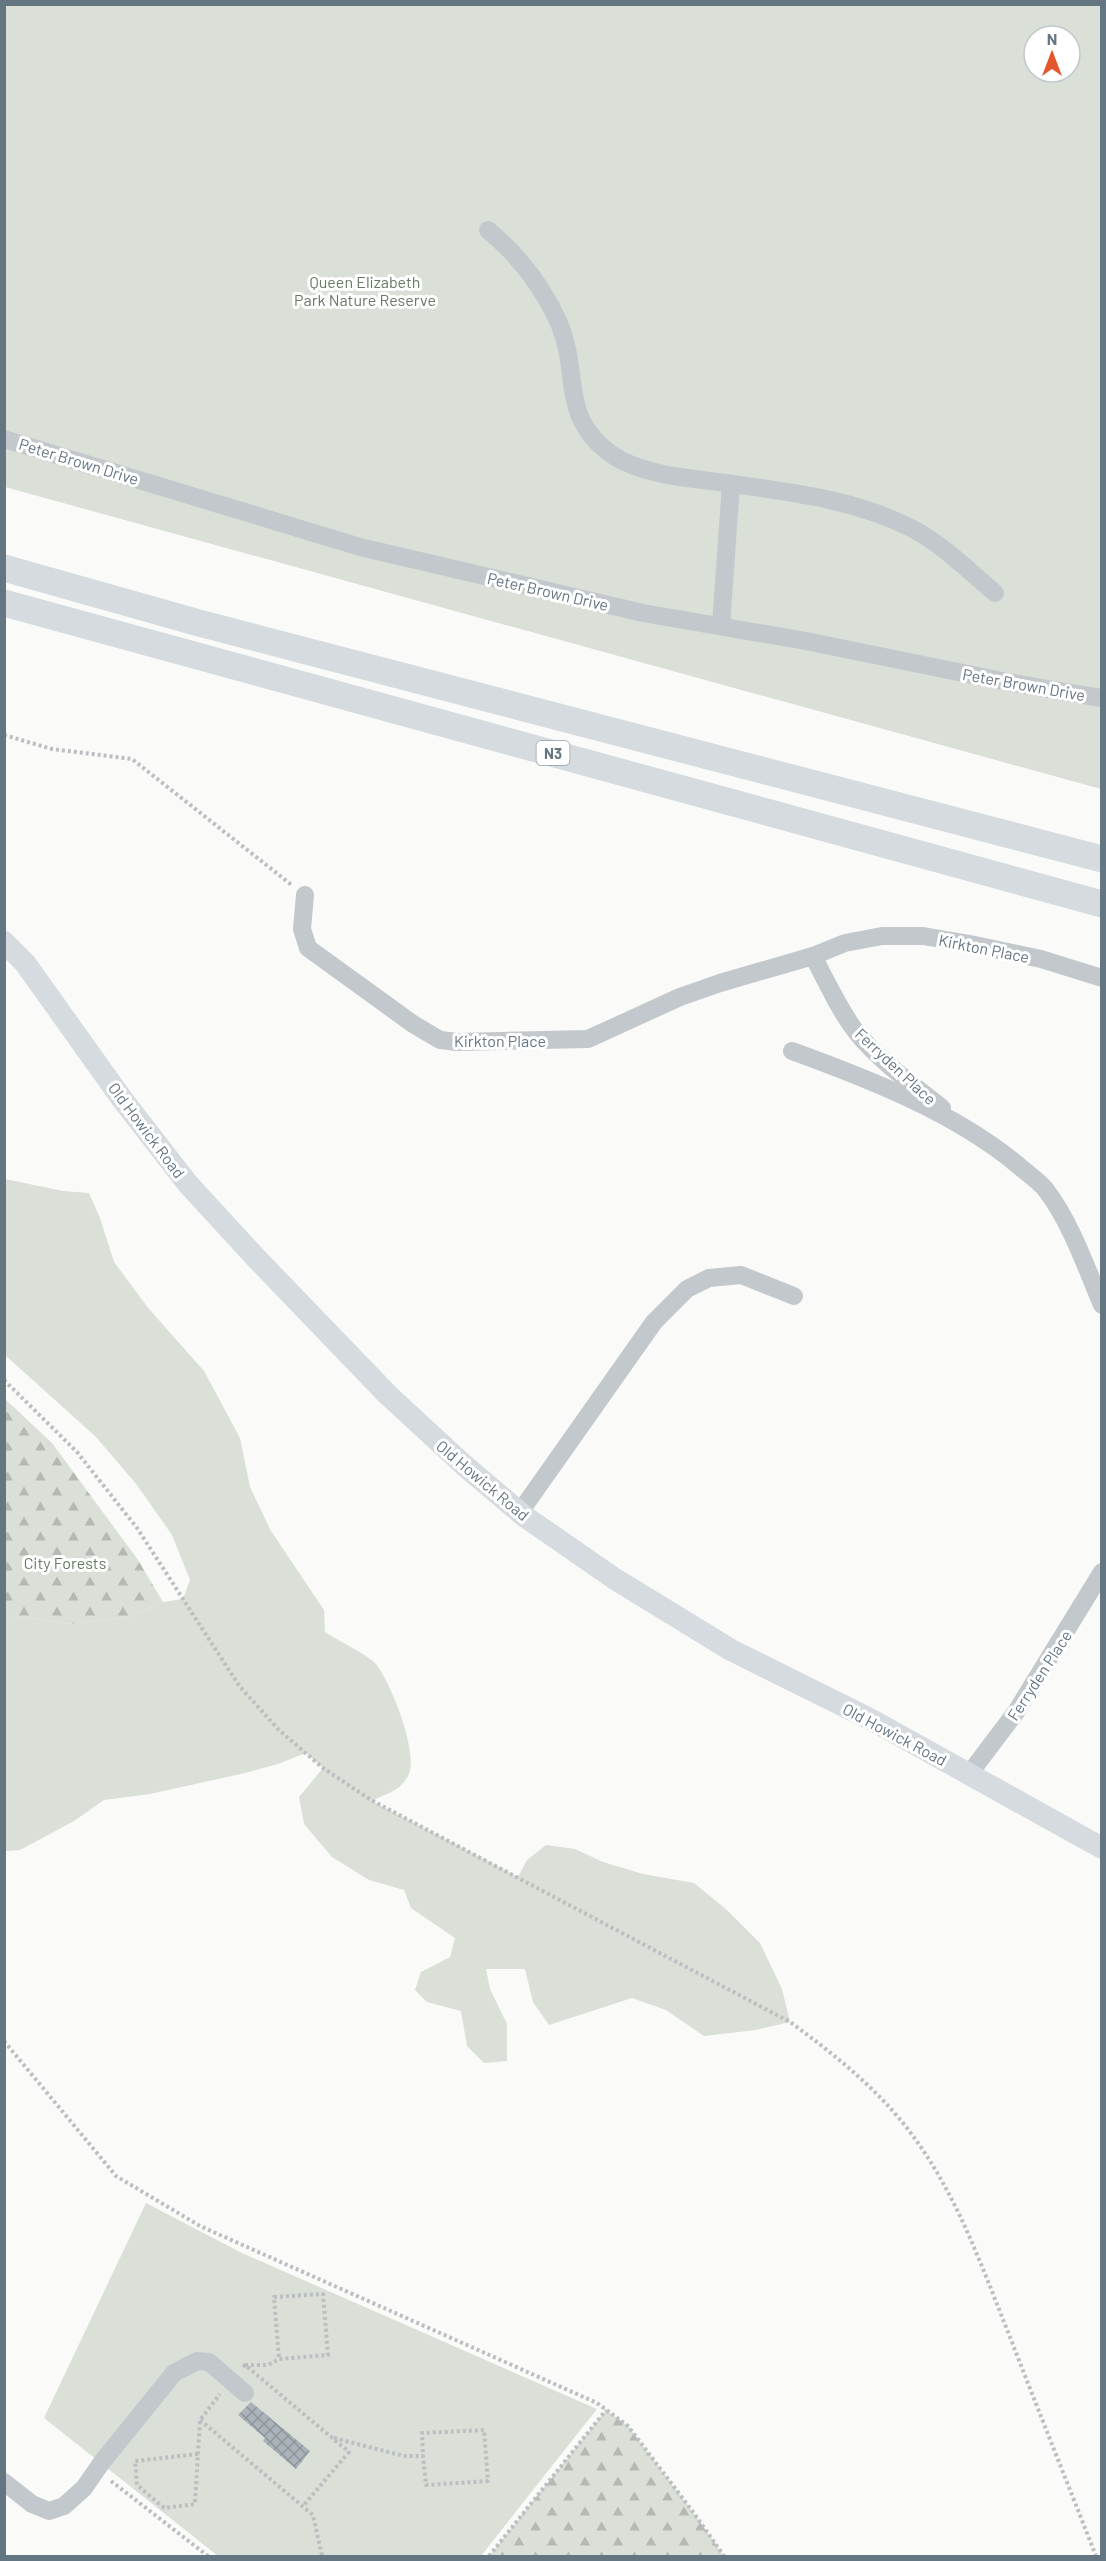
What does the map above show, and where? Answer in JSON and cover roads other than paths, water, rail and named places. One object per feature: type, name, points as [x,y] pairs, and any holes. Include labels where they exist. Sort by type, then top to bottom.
[{"type":"highway","name":"N3","points":[[4,568],[199,623],[1101,859]]},
{"type":"highway","name":"N3","points":[[4,603],[1101,904]]},
{"type":"main road","name":"Old Howick Road","points":[[4,942],[31,972],[142,1126],[188,1184],[256,1259],[410,1416],[520,1512],[615,1580],[731,1650],[870,1719],[1101,1848]]},
{"type":"street","points":[[488,230],[506,245],[545,296],[560,325],[572,396],[582,422],[592,438],[618,458],[644,468],[829,499],[870,510],[914,530],[950,554],[995,593]]},
{"type":"street","name":"Peter Brown Drive","points":[[4,439],[360,547],[643,613],[806,641],[1007,682],[1101,698]]},
{"type":"street","points":[[721,626],[731,484]]},
{"type":"street","name":"Kirkton Place","points":[[305,895],[302,929],[308,948],[413,1024],[440,1040],[457,1042],[588,1039],[680,997],[760,969],[813,956],[844,943],[882,936],[923,936],[1041,959],[1101,978]]},
{"type":"street","name":"Ferryden Place","points":[[813,956],[842,1010],[858,1034],[908,1081],[974,1134],[1005,1155],[1044,1188],[1057,1206],[1101,1305]]},
{"type":"street","name":"Ferryden Place","points":[[792,1051],[872,1081],[974,1134]]},
{"type":"street","points":[[520,1512],[654,1322],[687,1288],[709,1278],[741,1275],[794,1296]]},
{"type":"street","name":"Ferryden Place","points":[[970,1773],[1016,1712],[1101,1572]]},
{"type":"street","points":[[4,2482],[32,2504],[49,2511],[64,2506],[84,2488],[174,2373],[197,2361],[209,2362],[246,2393]]},
{"type":"park label","name":"Queen Elizabeth Park Nature Reserve","points":[[365,290]]},
{"type":"park label","name":"City Forests","points":[[65,1562]]}]
